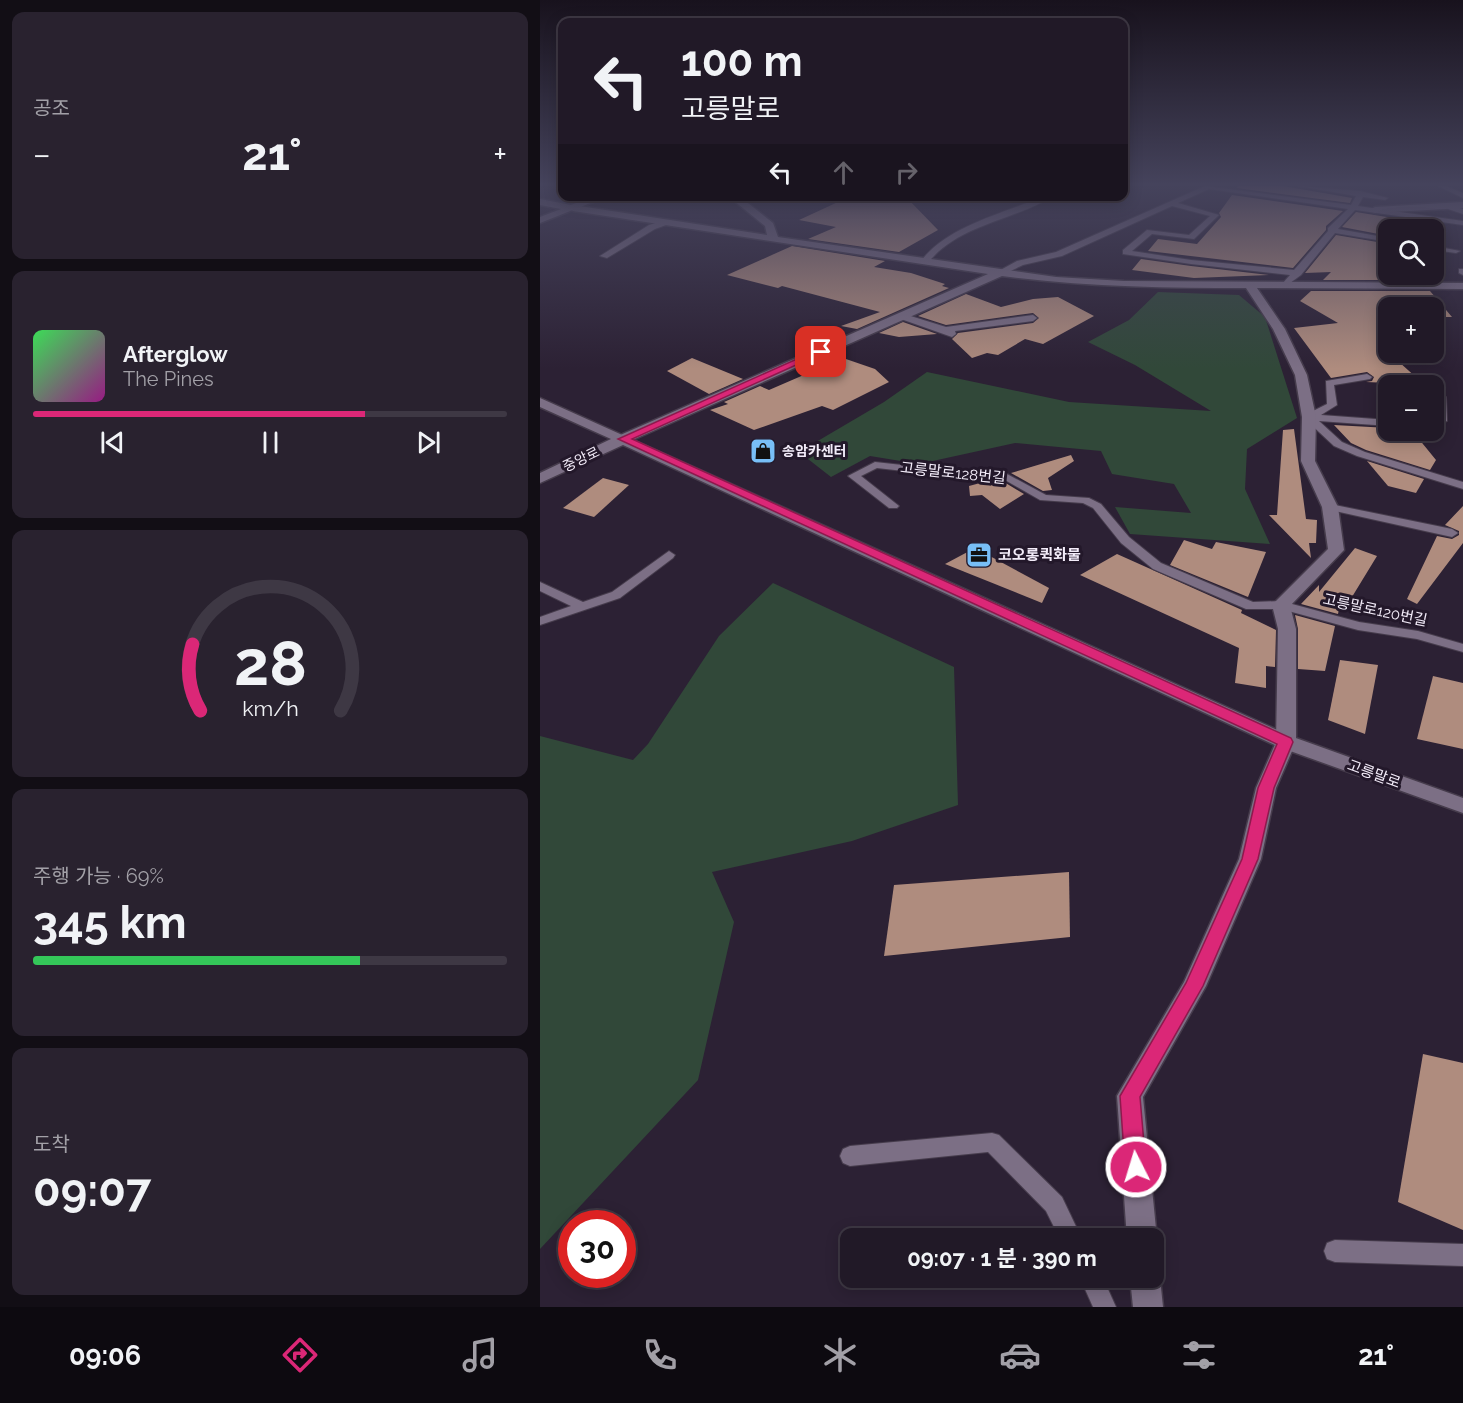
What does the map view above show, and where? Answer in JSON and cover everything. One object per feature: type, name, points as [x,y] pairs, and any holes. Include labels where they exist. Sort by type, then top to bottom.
[{"type":"street","points":[[829,247],[999,273],[1124,284],[1463,286]]},
{"type":"street","name":"중앙로","points":[[540,479],[623,439],[999,273]]},
{"type":"street","points":[[1141,1228],[1130,1096],[1194,986],[1250,859],[1266,788],[1286,742],[1287,629],[1281,605],[1336,550],[1330,507],[1308,461],[1309,417],[1301,375],[1279,329],[1249,284]]},
{"type":"street","name":"고릉말로","points":[[540,402],[1286,742],[1463,806]]},
{"type":"street","points":[[1146,1288],[1148,1307]]},
{"type":"lane","points":[[604,255],[618,247]]},
{"type":"lane","points":[[924,262],[929,252],[937,247]]},
{"type":"lane","points":[[999,273],[1020,263],[1059,254],[1074,247]]},
{"type":"lane","points":[[1132,247],[1126,252],[1191,262],[1298,273]]},
{"type":"lane","points":[[1286,284],[1298,273],[1318,247]]},
{"type":"lane","points":[[1444,249],[1456,251]]},
{"type":"lane","points":[[901,316],[951,332],[955,338]]},
{"type":"lane","points":[[946,330],[1033,318]]},
{"type":"lane","points":[[1309,417],[1332,405],[1329,383],[1367,377]]},
{"type":"lane","points":[[1309,417],[1378,422]]},
{"type":"lane","points":[[1309,417],[1338,444],[1353,451],[1463,486]]},
{"type":"lane","name":"고릉말로128번길","points":[[893,507],[854,476],[874,465],[975,476],[1007,477],[1044,498],[1084,500],[1097,506],[1125,540],[1157,566],[1251,606],[1281,605]]},
{"type":"lane","points":[[1330,507],[1452,532]]},
{"type":"lane","points":[[540,621],[616,595],[669,555]]},
{"type":"lane","points":[[540,586],[583,607]]},
{"type":"lane","name":"고릉말로120번길","points":[[1281,605],[1358,626],[1418,634],[1463,648]]},
{"type":"lane","points":[[850,1156],[992,1142],[1054,1204],[1066,1228]]},
{"type":"lane","points":[[1335,1251],[1463,1255]]},
{"type":"lane","points":[[1096,1288],[1105,1307]]},
{"type":"green space","points":[[1158,292],[1239,295],[1265,317],[1297,418],[1247,449],[1245,489],[1270,544],[1130,534],[1115,507],[1191,513],[1174,484],[1112,474],[1101,451],[1015,443],[919,464],[870,456],[831,477],[799,452],[884,402],[927,372],[1069,402],[1211,411],[1135,365],[1088,342],[1129,320]]},
{"type":"green space","points":[[773,583],[954,667],[958,805],[852,841],[712,872],[734,922],[698,1080],[576,1210],[558,1210],[558,1230],[540,1249],[540,736],[633,760],[648,744],[719,636]]},
{"type":"building","points":[[790,247],[798,247],[885,261],[874,267],[911,273],[945,284],[942,286],[949,288],[857,329],[841,326],[880,312],[782,286],[778,288],[727,275]]},
{"type":"building","points":[[864,247],[908,247],[899,252]]},
{"type":"building","points":[[1151,247],[1311,247],[1293,268],[1148,251]]},
{"type":"building","points":[[1326,247],[1378,247],[1378,280],[1323,280],[1331,272],[1305,273]]},
{"type":"building","points":[[1141,259],[1269,275],[1194,278],[1132,270]]},
{"type":"building","points":[[1311,291],[1430,291],[1435,297],[1378,297],[1378,363],[1400,363],[1414,375],[1378,375],[1378,383],[1366,382],[1372,381],[1374,377],[1367,372],[1331,378],[1294,328],[1338,323],[1300,301]]},
{"type":"building","points":[[966,294],[1001,307],[1033,299],[1058,297],[1094,316],[1043,344],[1025,339],[998,355],[987,353],[972,358],[952,339],[958,333],[1033,323],[1039,318],[1033,313],[946,325],[918,316]]},
{"type":"building","points":[[1444,308],[1452,317],[1444,317]]},
{"type":"building","points":[[903,322],[937,334],[899,337],[879,333]]},
{"type":"building","points":[[692,358],[743,379],[709,394],[667,371]]},
{"type":"building","points":[[843,358],[875,369],[889,382],[833,410],[822,406],[754,430],[710,410],[728,404],[724,402],[760,386],[769,390]]},
{"type":"building","points":[[1334,425],[1378,427],[1378,441],[1421,441],[1436,460],[1430,470],[1351,443]]},
{"type":"building","points":[[1294,429],[1306,519],[1317,520],[1316,543],[1309,543],[1311,558],[1269,515],[1277,515],[1283,430]]},
{"type":"building","points":[[1071,455],[1074,461],[1048,478],[1052,490],[1043,491],[1011,473]]},
{"type":"building","points":[[1367,461],[1424,479],[1416,493],[1388,486]]},
{"type":"building","points":[[603,478],[629,485],[594,517],[563,508]]},
{"type":"building","points":[[984,482],[1004,482],[1024,494],[1000,509],[982,495],[970,496],[969,486]]},
{"type":"building","points":[[1463,506],[1463,543],[1417,604],[1407,599],[1437,536],[1452,539],[1459,535],[1459,531],[1445,525]]},
{"type":"building","points":[[1184,540],[1212,549],[1216,542],[1266,552],[1248,597],[1170,565]]},
{"type":"building","points":[[975,548],[1049,588],[1042,603],[945,564]]},
{"type":"building","points":[[1355,548],[1377,556],[1344,610],[1339,609],[1338,614],[1301,604],[1319,585],[1319,592]]},
{"type":"building","points":[[1117,554],[1242,610],[1241,613],[1276,630],[1275,667],[1266,666],[1266,688],[1235,683],[1239,648],[1080,575]]},
{"type":"building","points":[[1295,615],[1335,626],[1325,671],[1298,669],[1298,629]]},
{"type":"building","points":[[1340,660],[1378,665],[1365,734],[1328,720]]},
{"type":"building","points":[[1433,676],[1463,683],[1463,749],[1417,739]]},
{"type":"building","points":[[1069,872],[1070,937],[884,956],[894,885]]},
{"type":"building","points":[[1423,1054],[1463,1063],[1463,1230],[1398,1202]]},
{"type":"place","name":"송암카센터","points":[[763,451]]},
{"type":"place","name":"코오롱퀵화물","points":[[979,555]]},
{"type":"route","points":[[821,352],[623,439],[1286,742],[1266,788],[1250,859],[1194,986],[1130,1096],[1136,1167]]}]
